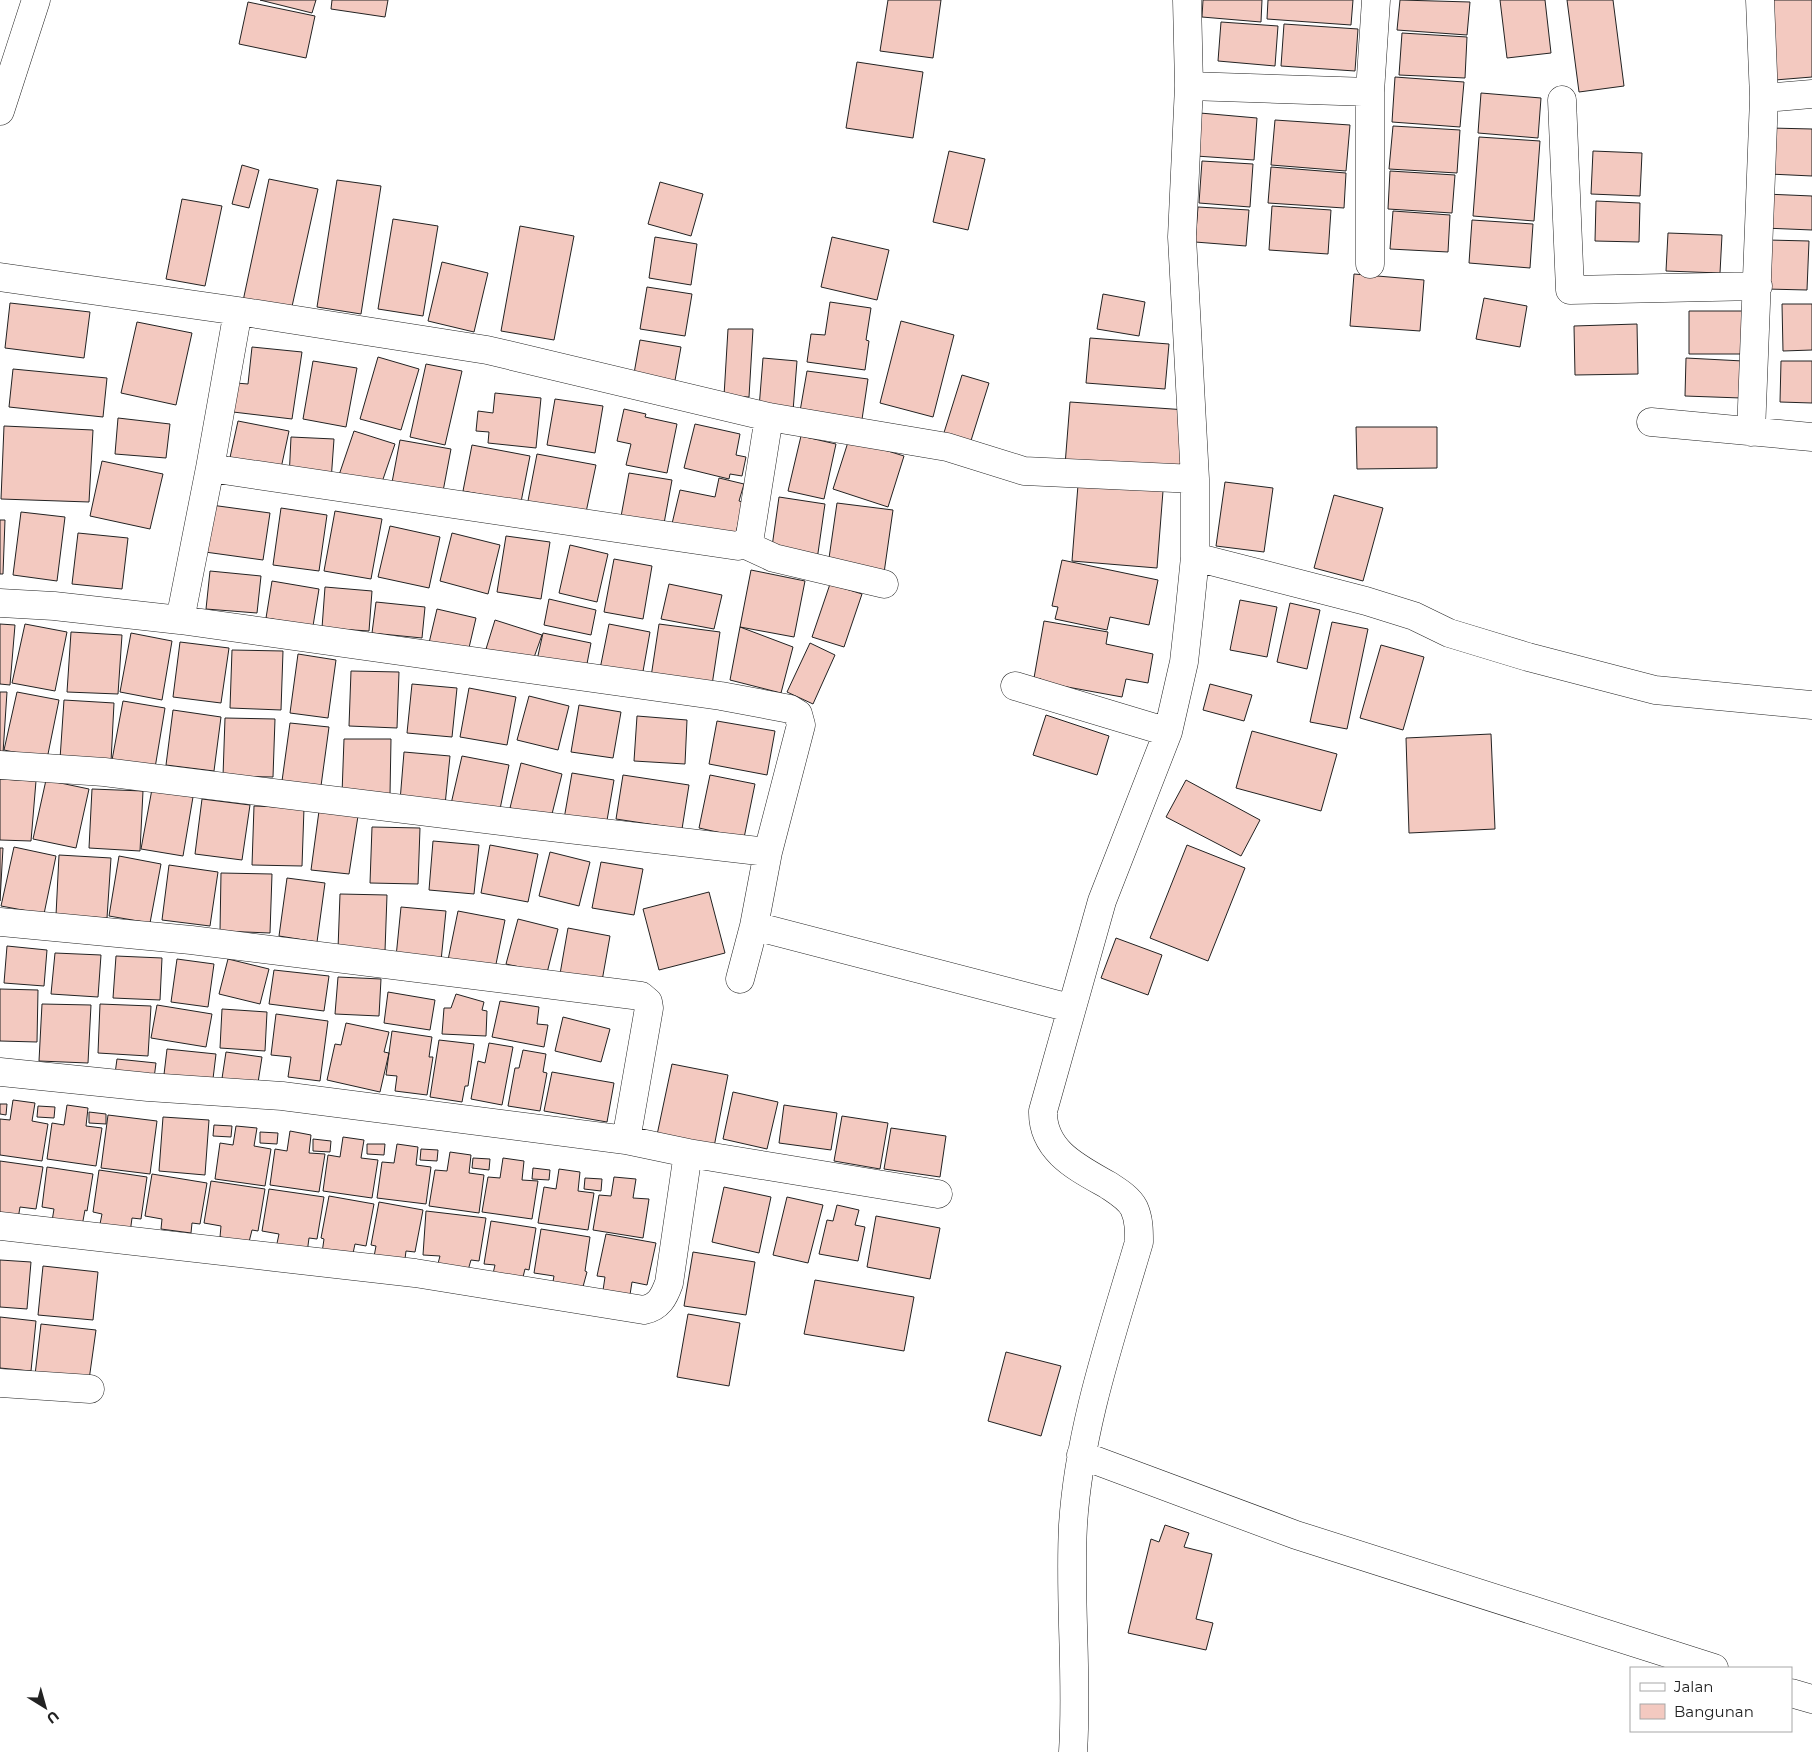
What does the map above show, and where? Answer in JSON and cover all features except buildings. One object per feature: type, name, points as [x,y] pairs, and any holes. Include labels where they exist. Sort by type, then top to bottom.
[{"type":"street","points":[[0,111],[36,0]]},
{"type":"street","points":[[1073,1752],[1073,1534],[1082,1455],[1106,1358],[1139,1242],[1139,1222],[1133,1206],[1120,1193],[1058,1152],[1046,1134],[1043,1124],[1043,1111],[1070,1008],[1102,901],[1168,732],[1184,662],[1195,557],[1195,479],[1182,237],[1189,86],[1187,0]]},
{"type":"street","points":[[1370,264],[1370,92],[1376,0]]},
{"type":"street","points":[[1751,432],[1764,98],[1760,0]]},
{"type":"street","points":[[1189,86],[1370,92]]},
{"type":"street","points":[[1764,98],[1812,94]]},
{"type":"street","points":[[1562,100],[1570,290],[1758,286]]},
{"type":"street","points":[[0,277],[238,311],[487,350],[769,417],[948,447],[1024,472],[1195,479]]},
{"type":"street","points":[[180,620],[238,311]]},
{"type":"street","points":[[744,544],[750,536],[769,417]]},
{"type":"street","points":[[1651,422],[1812,438]]},
{"type":"street","points":[[210,468],[728,545],[744,544],[774,558],[884,584]]},
{"type":"street","points":[[1195,557],[1366,601],[1414,616],[1449,634],[1528,658],[1655,690],[1812,705]]},
{"type":"street","points":[[0,603],[54,606],[180,620],[721,696],[790,709],[798,714],[801,725],[768,852],[754,926],[740,980]]},
{"type":"street","points":[[1015,686],[1168,732]]},
{"type":"street","points":[[0,765],[104,772],[768,852]]},
{"type":"street","points":[[0,922],[191,940],[642,996],[648,1002],[649,1008],[626,1140]]},
{"type":"street","points":[[754,926],[1070,1008]]},
{"type":"street","points":[[0,1072],[148,1087],[282,1096],[626,1140],[688,1153],[938,1194]]},
{"type":"street","points":[[0,1226],[415,1273],[644,1310],[658,1304],[664,1296],[669,1283],[688,1153]]},
{"type":"street","points":[[0,1383],[90,1389]]},
{"type":"street","points":[[1082,1455],[1296,1535],[1711,1667]]},
{"type":"street","points":[[1792,1693],[1812,1700]]}]
